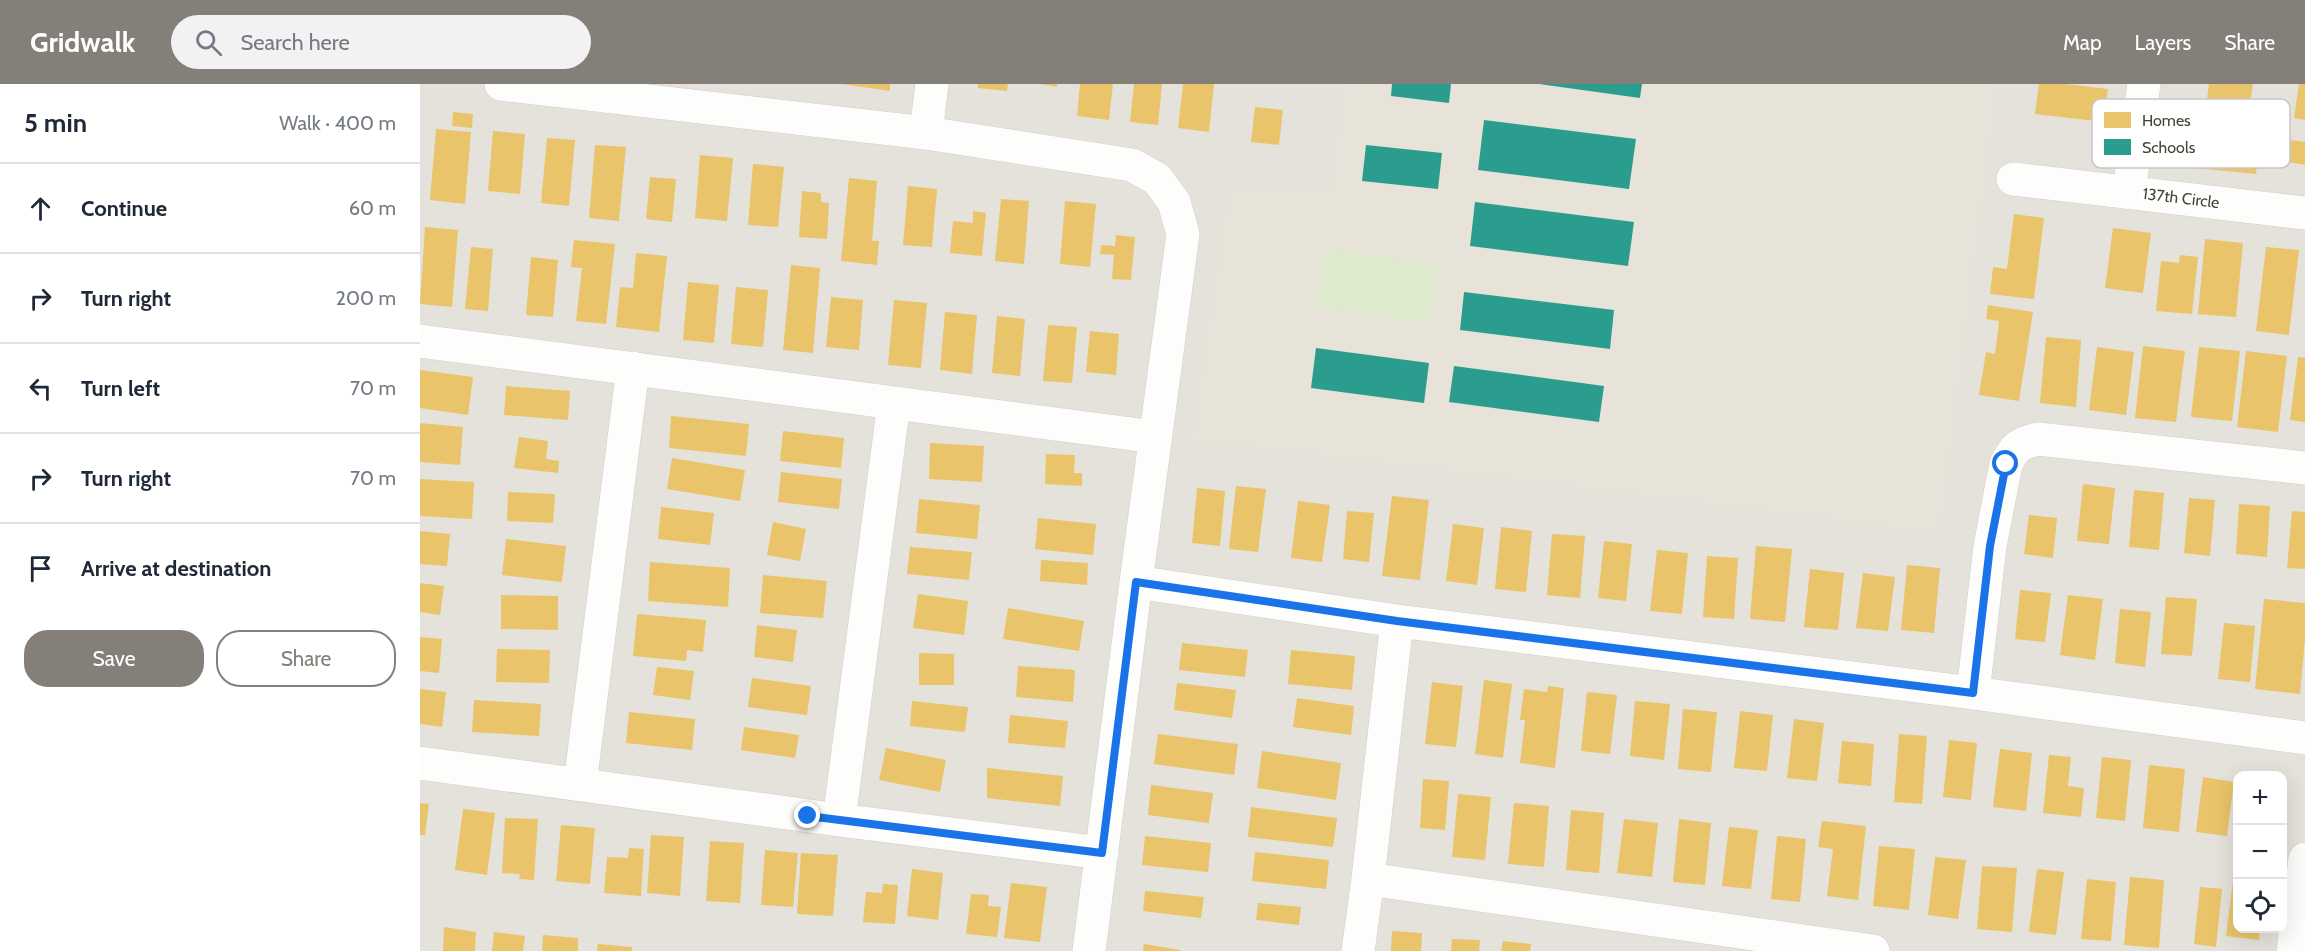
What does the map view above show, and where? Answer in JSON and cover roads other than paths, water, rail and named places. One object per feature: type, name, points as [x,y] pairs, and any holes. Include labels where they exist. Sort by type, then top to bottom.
[{"type":"street","points":[[501,84],[675,94],[1132,165],[1157,179],[1174,202],[1183,234],[1089,951]]},
{"type":"street","points":[[926,133],[932,84]]},
{"type":"street","name":"137th Circle","points":[[2142,99],[2144,84]]},
{"type":"street","name":"137th Circle","points":[[2132,168],[2129,192],[2305,213]]},
{"type":"street","points":[[2013,179],[2129,192]]},
{"type":"street","points":[[420,340],[1155,437]]},
{"type":"street","points":[[580,784],[633,368]]},
{"type":"street","points":[[839,820],[894,403]]},
{"type":"street","points":[[1973,693],[1990,546],[2006,464],[2023,442],[2038,439],[2305,468]]},
{"type":"street","points":[[1136,582],[1397,621],[1973,693],[2305,738]]},
{"type":"street","points":[[1358,951],[1397,621]]},
{"type":"street","points":[[420,763],[1102,853]]},
{"type":"street","points":[[2293,951],[2305,859]]},
{"type":"street","points":[[1368,879],[1873,951]]}]
